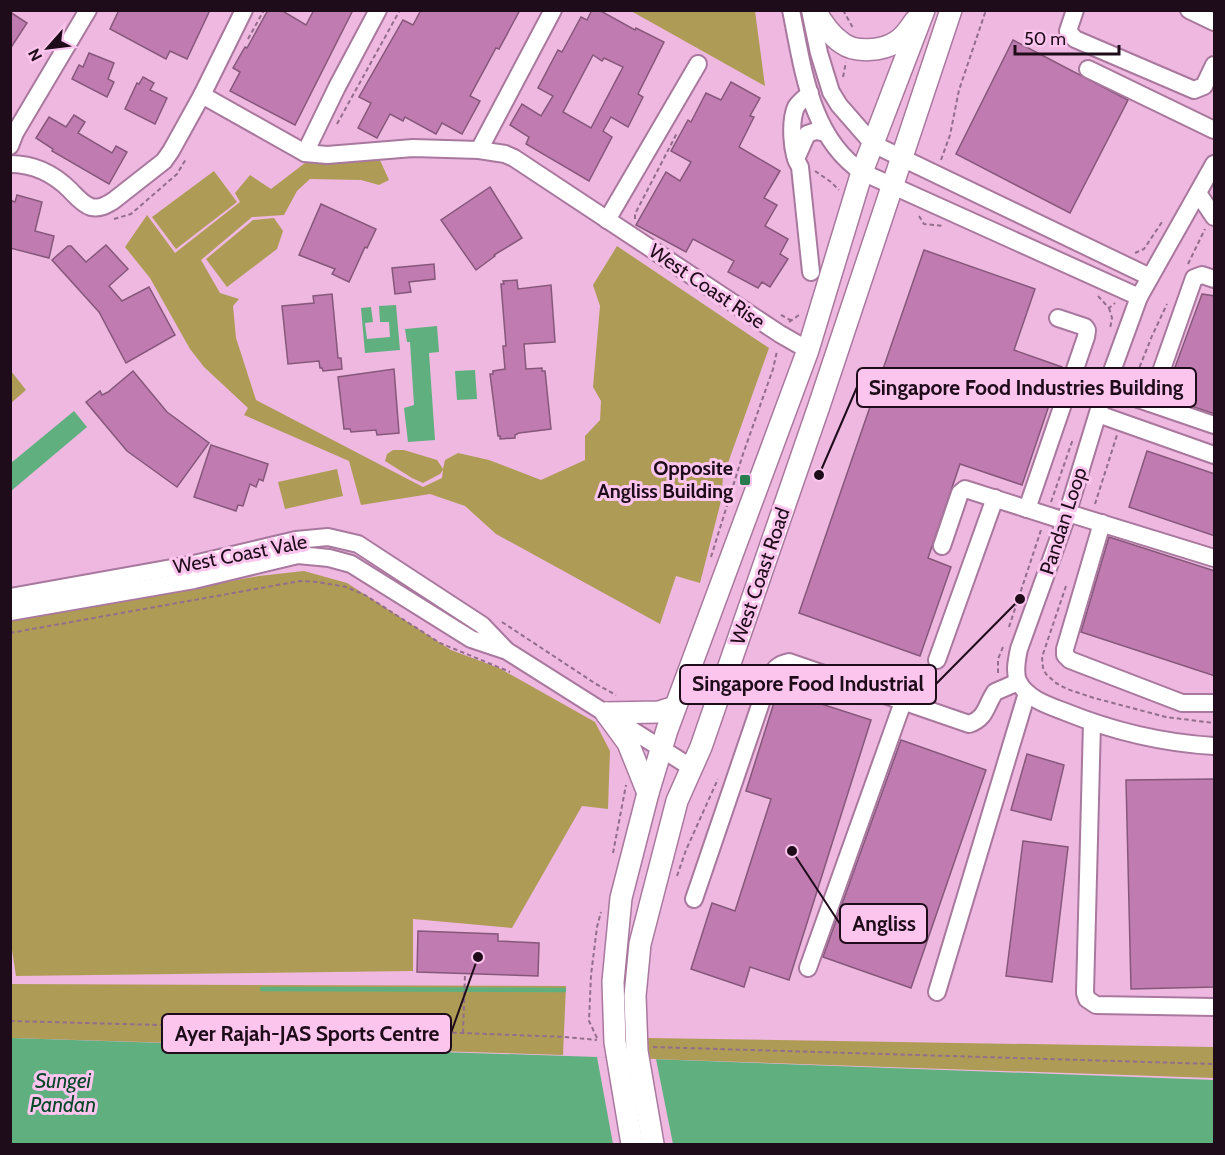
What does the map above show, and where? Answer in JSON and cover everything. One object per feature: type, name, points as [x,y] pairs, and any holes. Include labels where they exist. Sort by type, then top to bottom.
[{"type":"main road","points":[[813,10],[832,36],[843,45],[855,49],[883,47],[895,43],[906,34],[923,10]]},
{"type":"main road","name":"West Coast Road","points":[[653,1144],[613,982],[621,898],[648,793],[675,707],[808,350],[862,172],[923,10]]},
{"type":"main road","name":"West Coast Road","points":[[632,1144],[629,1047],[640,944],[677,801],[692,768],[819,406],[951,10]]},
{"type":"main road","points":[[606,713],[660,712],[675,707]]},
{"type":"main road","points":[[606,713],[627,743],[648,793]]},
{"type":"street","points":[[10,146],[15,133],[88,10]]},
{"type":"street","points":[[11,161],[51,175],[86,205],[94,208],[104,207],[164,161],[202,95],[244,10]]},
{"type":"street","points":[[305,153],[378,10]]},
{"type":"street","points":[[479,150],[552,10]]},
{"type":"street","points":[[791,10],[810,93],[818,117],[826,133],[851,165],[1139,297]]},
{"type":"street","points":[[813,10],[817,47],[831,92],[839,105],[873,144],[1150,277]]},
{"type":"street","points":[[1075,10],[1068,26],[1068,31],[1075,39],[1194,90],[1204,86],[1215,65]]},
{"type":"street","points":[[1190,10],[1215,22]]},
{"type":"street","points":[[610,215],[698,64]]},
{"type":"street","points":[[1088,69],[1215,130]]},
{"type":"street","points":[[810,93],[797,106],[792,135],[795,161],[800,167],[811,272]]},
{"type":"street","name":"West Coast Rise","points":[[202,95],[305,153],[327,155],[413,148],[479,150],[505,154],[610,215],[780,334],[808,350]]},
{"type":"street","points":[[795,161],[807,134],[816,131],[826,133]]},
{"type":"street","name":"Pandan Loop","points":[[937,992],[1023,687],[1016,671],[1018,649],[1066,517],[1106,388],[1139,297],[1215,164]]},
{"type":"street","points":[[1198,193],[1215,218]]},
{"type":"street","points":[[1150,403],[1194,278],[1202,275],[1215,279]]},
{"type":"street","points":[[1027,508],[1086,338],[1085,327],[1058,318]]},
{"type":"street","points":[[1106,388],[1215,425]]},
{"type":"street","points":[[1098,414],[1215,455]]},
{"type":"street","points":[[942,546],[962,490],[968,489],[1027,508],[1096,521],[1215,558]]},
{"type":"street","points":[[937,660],[995,498]]},
{"type":"street","points":[[1096,521],[1065,655],[1070,660],[1182,703],[1215,703]]},
{"type":"street","name":"West Coast Vale","points":[[10,597],[194,564],[296,540],[328,537],[358,544],[482,625],[507,651]]},
{"type":"street","name":"West Coast Vale","points":[[10,612],[194,580],[298,555],[329,558],[351,564],[471,639],[507,651],[692,768]]},
{"type":"street","points":[[694,898],[769,679],[781,664],[789,662],[962,722],[973,723],[984,715],[995,692],[1023,687],[1043,703],[1092,723],[1130,734],[1185,744],[1215,746]]},
{"type":"street","points":[[808,968],[903,702]]},
{"type":"street","points":[[1092,723],[1084,993],[1087,999],[1096,1005],[1215,1007]]},
{"type":"path","points":[[337,125],[400,10]]},
{"type":"path","points":[[843,10],[855,31]]},
{"type":"path","points":[[940,166],[950,135],[959,90],[986,10]]},
{"type":"path","points":[[610,215],[634,225],[635,214],[676,134]]},
{"type":"path","points":[[942,160],[946,165]]},
{"type":"path","points":[[1129,251],[1135,253],[1144,249],[1164,219]]},
{"type":"path","points":[[776,313],[792,321]]},
{"type":"path","points":[[771,344],[776,354]]},
{"type":"path","points":[[1096,521],[1121,422]]},
{"type":"path","points":[[10,633],[300,581],[318,582],[346,587],[365,595],[440,642],[512,673]]},
{"type":"path","points":[[1068,582],[1042,657],[1043,668],[1056,683],[1094,698],[1156,714],[1193,722],[1215,723]]},
{"type":"path","points":[[494,616],[596,684],[618,696]]},
{"type":"path","points":[[675,881],[686,850],[719,776]]},
{"type":"path","points":[[463,1033],[465,974]]},
{"type":"path","points":[[10,1021],[463,1033],[588,1040],[629,1047],[1215,1064]]},
{"type":"path","points":[[588,1040],[595,1033]]},
{"type":"shaded area","points":[[631,11],[755,11],[765,86]]},
{"type":"shaded area","points":[[379,158],[389,180],[379,185],[361,180],[310,179],[297,191],[284,215],[252,217],[201,260],[220,293],[239,299],[233,306],[236,338],[256,400],[423,487],[442,478],[443,470],[423,483],[385,461],[387,454],[393,450],[404,450],[437,460],[443,469],[445,460],[458,453],[489,460],[541,480],[585,460],[585,436],[600,420],[601,401],[593,387],[600,306],[593,285],[617,246],[769,348],[723,477],[721,501],[700,583],[676,576],[660,624],[496,534],[465,506],[430,494],[361,505],[349,461],[244,415],[248,408],[204,367],[190,349],[150,278],[125,247],[147,215],[175,253],[240,202],[235,193],[250,175],[271,189],[305,163]]},
{"type":"shaded area","points":[[214,171],[237,202],[176,249],[152,217]]},
{"type":"shaded area","points":[[274,218],[283,231],[277,249],[227,287],[206,259],[253,220]]},
{"type":"shaded area","points":[[11,371],[26,390],[10,403]]},
{"type":"shaded area","points":[[337,469],[343,496],[285,509],[278,482]]},
{"type":"shaded area","points":[[304,571],[347,583],[451,650],[499,668],[595,722],[610,751],[608,809],[582,806],[512,928],[413,919],[413,971],[16,976],[10,937],[10,621],[259,576]]},
{"type":"shaded area","points":[[11,984],[566,986],[563,1055],[11,1038]]},
{"type":"shaded area","points":[[647,1038],[1214,1047],[1214,1078],[650,1059]]},
{"type":"water","points":[[396,305],[400,350],[365,353],[361,308],[371,307],[373,322],[365,323],[367,339],[390,337],[389,322],[380,322],[379,306]]},
{"type":"water","points":[[437,326],[439,352],[429,353],[435,440],[408,442],[404,408],[414,405],[410,342],[407,342],[405,329]]},
{"type":"water","points":[[475,370],[477,399],[457,400],[455,371]]},
{"type":"water","points":[[74,411],[87,427],[11,491],[11,463]]},
{"type":"water","name":"Sungei Pandan","points":[[11,1038],[1214,1080],[1214,1144],[11,1144]]},
{"type":"pier","points":[[597,1057],[656,1059],[673,1144],[613,1144]]},
{"type":"building","points":[[119,10],[210,10],[187,59],[170,51],[166,59],[110,29]]},
{"type":"building","points":[[268,10],[281,10],[306,25],[314,10],[353,10],[295,125],[230,91],[240,72],[233,68]]},
{"type":"building","points":[[421,10],[520,10],[470,96],[480,101],[462,134],[442,123],[436,134],[405,117],[403,121],[390,114],[377,138],[358,128],[371,103],[359,97],[403,20],[413,25]]},
{"type":"building","points":[[592,10],[599,10],[635,30],[636,28],[664,42],[638,94],[643,97],[628,127],[611,117],[603,131],[612,137],[589,181],[526,144],[529,137],[510,125],[522,104],[541,116],[553,96],[538,88],[558,50],[562,52],[581,17],[587,20]],"holes":[[[593,55],[602,61],[604,58],[623,67],[591,128],[563,112]]]},
{"type":"building","points":[[10,12],[27,23],[10,49]]},
{"type":"building","points":[[1013,40],[1128,100],[1070,213],[956,154]]},
{"type":"building","points":[[89,53],[114,63],[108,79],[114,82],[107,97],[72,79],[79,65],[83,67]]},
{"type":"building","points":[[143,77],[154,83],[150,90],[167,98],[155,124],[125,109],[137,83],[139,84]]},
{"type":"building","points":[[731,82],[760,98],[750,116],[754,117],[739,147],[780,171],[764,198],[777,205],[765,226],[788,239],[780,254],[788,259],[770,287],[762,282],[758,288],[728,272],[734,261],[693,239],[686,252],[636,225],[666,172],[680,181],[691,162],[671,151],[688,120],[691,122],[706,93],[721,100]]},
{"type":"building","points":[[74,115],[85,122],[78,133],[112,153],[116,146],[127,152],[109,184],[52,151],[53,149],[36,138],[49,117],[66,127]]},
{"type":"building","points":[[490,187],[522,238],[494,255],[476,270],[441,220]]},
{"type":"building","points":[[17,195],[42,202],[35,231],[54,236],[49,258],[10,248],[10,200],[15,202]]},
{"type":"building","points":[[321,204],[376,229],[349,282],[332,274],[335,269],[299,255]]},
{"type":"building","points":[[106,245],[128,269],[109,286],[122,301],[149,287],[175,335],[126,363],[99,312],[52,260],[71,246],[86,262]]},
{"type":"building","points":[[924,250],[1035,289],[1014,350],[1062,367],[1022,485],[960,464],[928,558],[951,567],[920,656],[799,613]]},
{"type":"building","points":[[434,264],[435,279],[409,282],[411,292],[395,294],[392,268]]},
{"type":"building","points":[[517,280],[518,289],[551,285],[555,342],[524,344],[526,369],[542,368],[542,371],[545,371],[551,429],[519,433],[515,435],[515,438],[500,439],[490,374],[493,374],[493,371],[505,369],[503,346],[506,346],[501,284],[504,284],[503,281]]},
{"type":"building","points":[[332,294],[338,358],[341,358],[342,369],[323,371],[319,361],[288,364],[282,306],[314,303],[313,296]]},
{"type":"building","points":[[1202,294],[1215,296],[1215,414],[1164,397]]},
{"type":"building","points":[[394,369],[399,433],[377,435],[376,430],[351,432],[350,429],[344,429],[338,377]]},
{"type":"building","points":[[133,371],[167,412],[209,443],[177,487],[127,451],[86,402],[100,391],[102,395],[108,392]]},
{"type":"building","points":[[211,445],[268,464],[263,481],[259,479],[256,487],[250,484],[243,506],[238,505],[236,511],[194,497]]},
{"type":"building","points":[[1147,451],[1215,474],[1215,536],[1129,507]]},
{"type":"building","points":[[1109,537],[1215,571],[1215,676],[1081,632]]},
{"type":"building","points":[[778,690],[871,720],[789,980],[750,967],[744,987],[691,969],[712,903],[735,911],[771,799],[746,791]]},
{"type":"building","points":[[901,740],[986,770],[911,988],[823,957]]},
{"type":"building","points":[[1027,754],[1064,765],[1051,820],[1011,810]]},
{"type":"building","points":[[1215,779],[1215,987],[1131,989],[1126,780]]},
{"type":"building","points":[[1023,841],[1068,847],[1052,982],[1006,976]]},
{"type":"building","points":[[418,931],[498,934],[498,941],[539,943],[538,976],[417,972]]},
{"type":"waterway","points":[[262,989],[564,990]]},
{"type":"place","name":"Singapore Food Industries Building","points":[[819,475]]},
{"type":"place","name":"Opposite Angliss Building","points":[[745,480]]},
{"type":"place","name":"Singapore Food Industrial","points":[[1020,599]]},
{"type":"place","name":"Angliss","points":[[792,851]]},
{"type":"place","name":"Ayer Rajah-JAS Sports Centre","points":[[478,957]]}]
